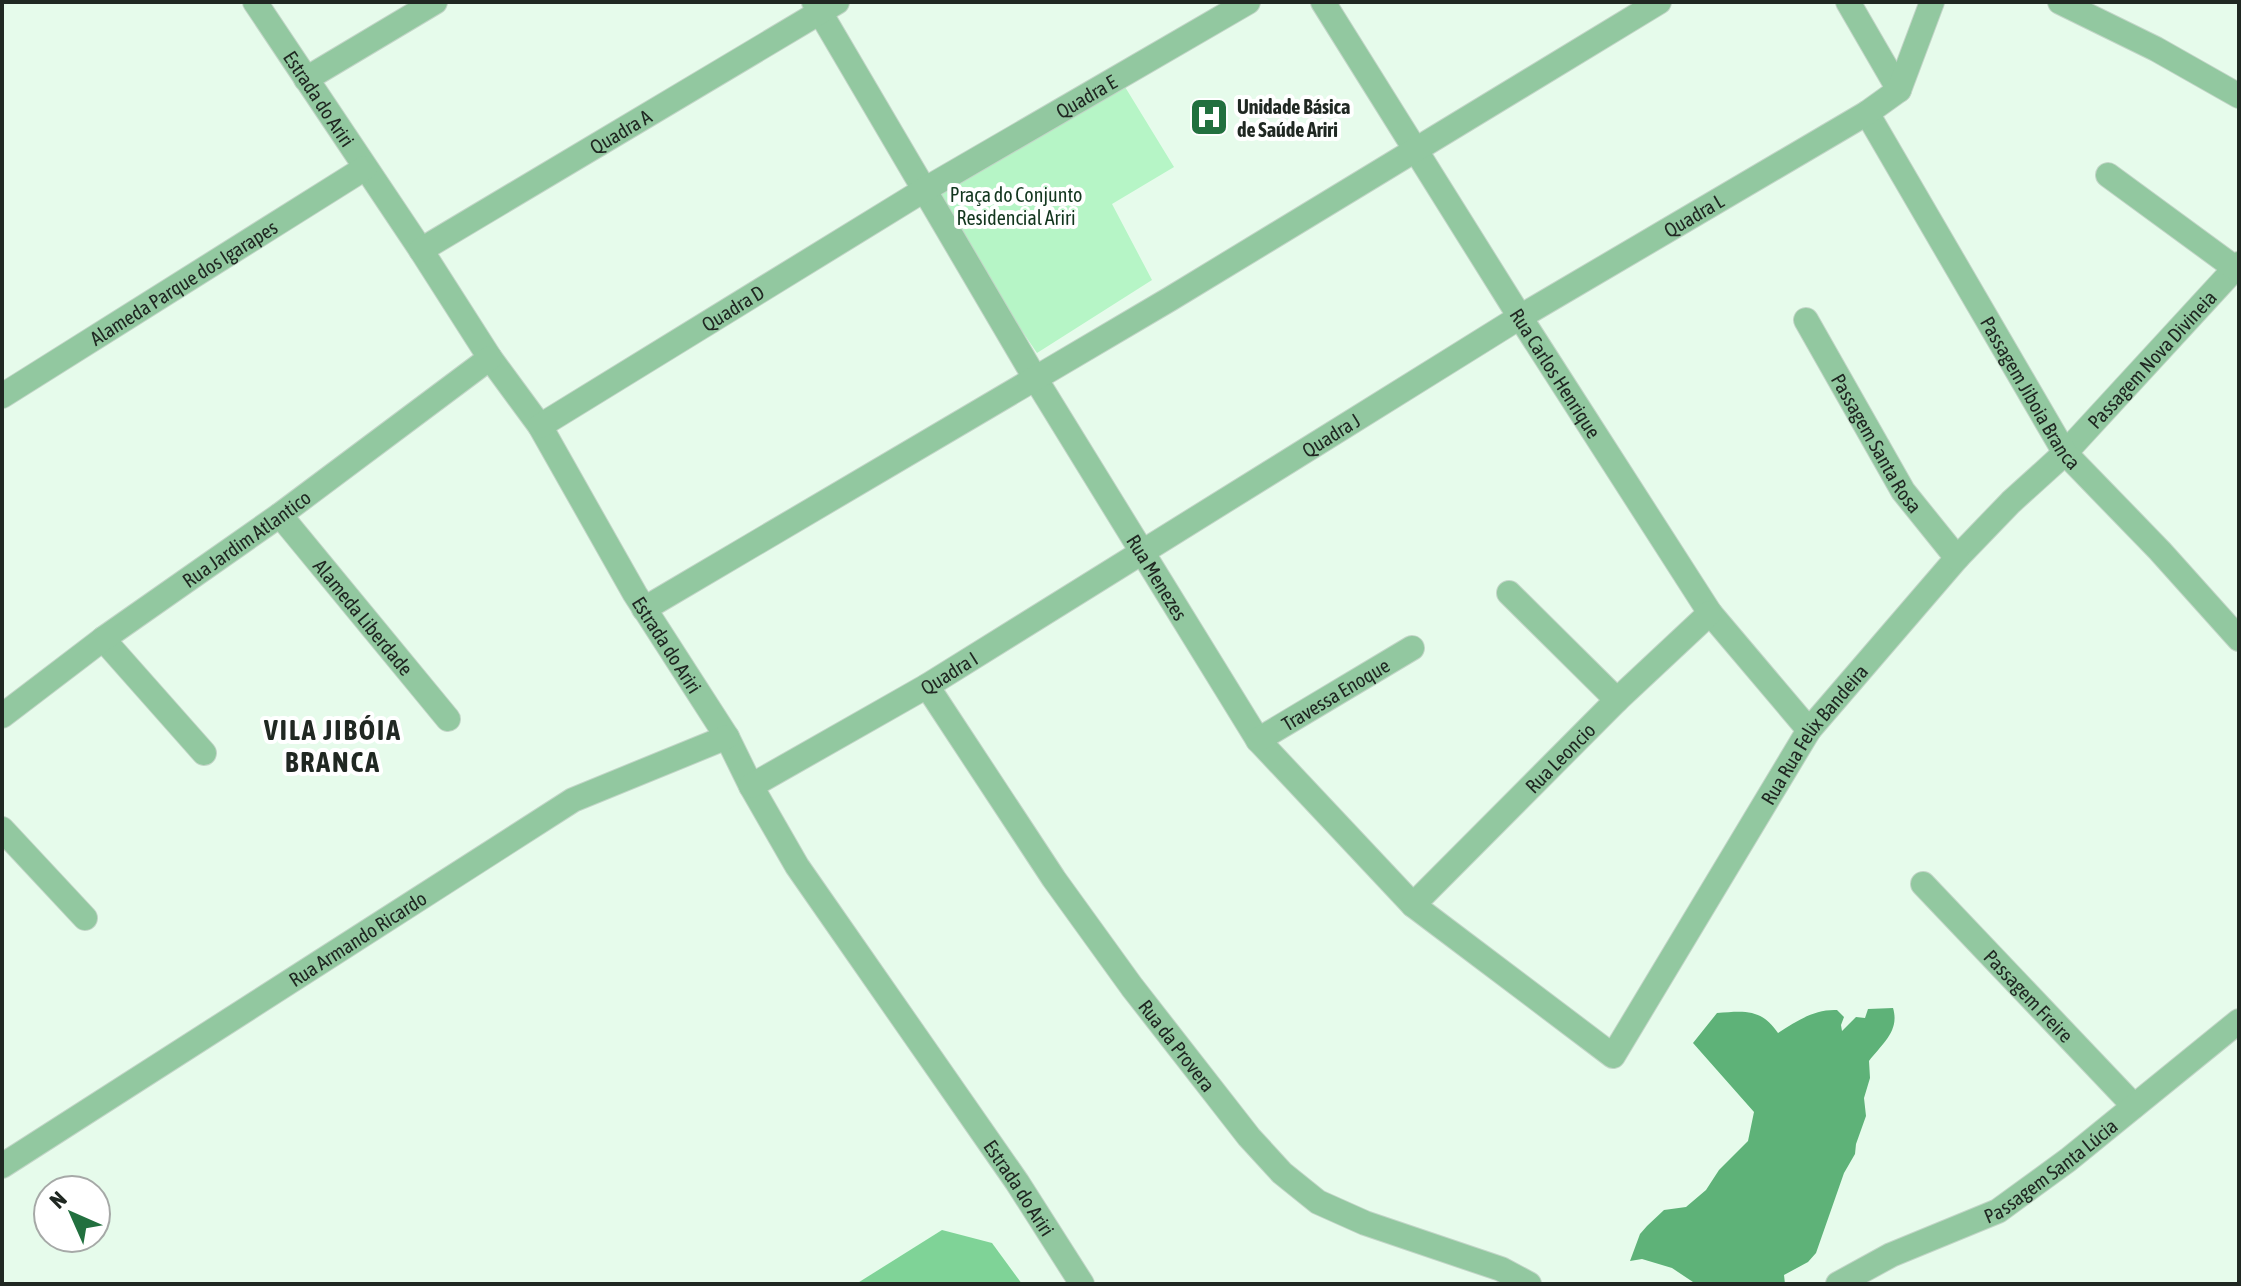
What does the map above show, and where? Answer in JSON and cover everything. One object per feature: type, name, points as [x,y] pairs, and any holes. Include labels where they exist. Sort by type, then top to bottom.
[{"type":"street","name":"Estrada do Ariri","points":[[255,2],[490,358],[540,426],[644,609],[727,737],[797,866],[1017,1182],[1082,1284]]},
{"type":"street","points":[[306,79],[435,2]]},
{"type":"street","name":"Quadra E","points":[[924,190],[1248,2]]},
{"type":"street","name":"Rua Carlos Henrique","points":[[1323,2],[1710,613],[1809,730]]},
{"type":"street","points":[[644,609],[1170,299],[1659,2]]},
{"type":"street","points":[[1848,2],[1899,90]]},
{"type":"street","points":[[1899,90],[1932,2]]},
{"type":"street","points":[[2060,2],[2156,49],[2239,96]]},
{"type":"street","name":"Rua Menezes","points":[[824,5],[924,190],[1035,378],[1258,740],[1413,905],[1613,1056]]},
{"type":"street","name":"Quadra A","points":[[421,250],[824,5]]},
{"type":"street","name":"Quadra L","points":[[1520,317],[1867,113],[1899,90]]},
{"type":"street","name":"Passagem Jiboia Branca","points":[[1867,113],[2065,453],[2160,551],[2239,639]]},
{"type":"street","name":"Alameda Parque dos Igarapes","points":[[2,396],[365,168]]},
{"type":"street","points":[[2108,175],[2238,268]]},
{"type":"street","name":"Quadra D","points":[[540,426],[924,190]]},
{"type":"street","name":"Passagem Nova Divineia","points":[[2065,453],[2238,268]]},
{"type":"street","name":"Quadra J","points":[[1142,552],[1520,317]]},
{"type":"street","name":"Passagem Santa Rosa","points":[[1806,320],[1903,491],[1957,558]]},
{"type":"street","name":"Rua Jardim Atlantico","points":[[2,716],[490,358]]},
{"type":"street","name":"Rua Rua Felix Bandeira","points":[[1613,1056],[1809,730],[1957,558],[2011,502],[2065,453]]},
{"type":"street","name":"Alameda Liberdade","points":[[280,515],[448,719]]},
{"type":"street","name":"Quadra I","points":[[751,786],[927,686],[1142,552]]},
{"type":"street","points":[[1509,593],[1617,700]]},
{"type":"street","name":"Rua Leoncio","points":[[1413,905],[1617,700],[1710,613]]},
{"type":"street","points":[[103,639],[204,753]]},
{"type":"street","name":"Travessa Enoque","points":[[1258,740],[1412,648]]},
{"type":"street","name":"Rua da Provera","points":[[927,686],[1071,903],[1132,987],[1239,1125],[1282,1173],[1318,1202],[1365,1223],[1501,1269],[1529,1284]]},
{"type":"street","name":"Rua Armando Ricardo","points":[[2,1166],[573,800],[727,737]]},
{"type":"street","points":[[2,829],[85,918]]},
{"type":"street","name":"Passagem Freire","points":[[1923,884],[2134,1106]]},
{"type":"street","name":"Passagem Santa Lúcia","points":[[1838,1284],[1891,1255],[1998,1211],[2068,1160],[2239,1021]]},
{"type":"green space","name":"Praça do Conjunto Residencial Ariri","points":[[1122,82],[1174,167],[1112,204],[1152,280],[1037,353],[936,196]]},
{"type":"shaded area","points":[[1893,1008],[1892,1030],[1869,1061],[1870,1078],[1864,1098],[1866,1116],[1855,1154],[1844,1173],[1816,1253],[1808,1262],[1784,1275],[1785,1284],[1696,1284],[1672,1268],[1642,1259],[1630,1261],[1640,1234],[1647,1226],[1664,1210],[1686,1207],[1706,1190],[1719,1170],[1748,1141],[1754,1112],[1693,1043],[1717,1013],[1758,1015],[1778,1033],[1821,1011],[1837,1010],[1844,1017],[1842,1031],[1856,1017],[1865,1018],[1868,1009]]},
{"type":"shaded area","points":[[942,1230],[992,1243],[1022,1284],[856,1284]]},
{"type":"place","name":"Unidade Básica de Saúde Ariri","points":[[1209,117]]},
{"type":"district","name":"VILA JIBÓIA BRANCA","points":[[333,746]]}]
